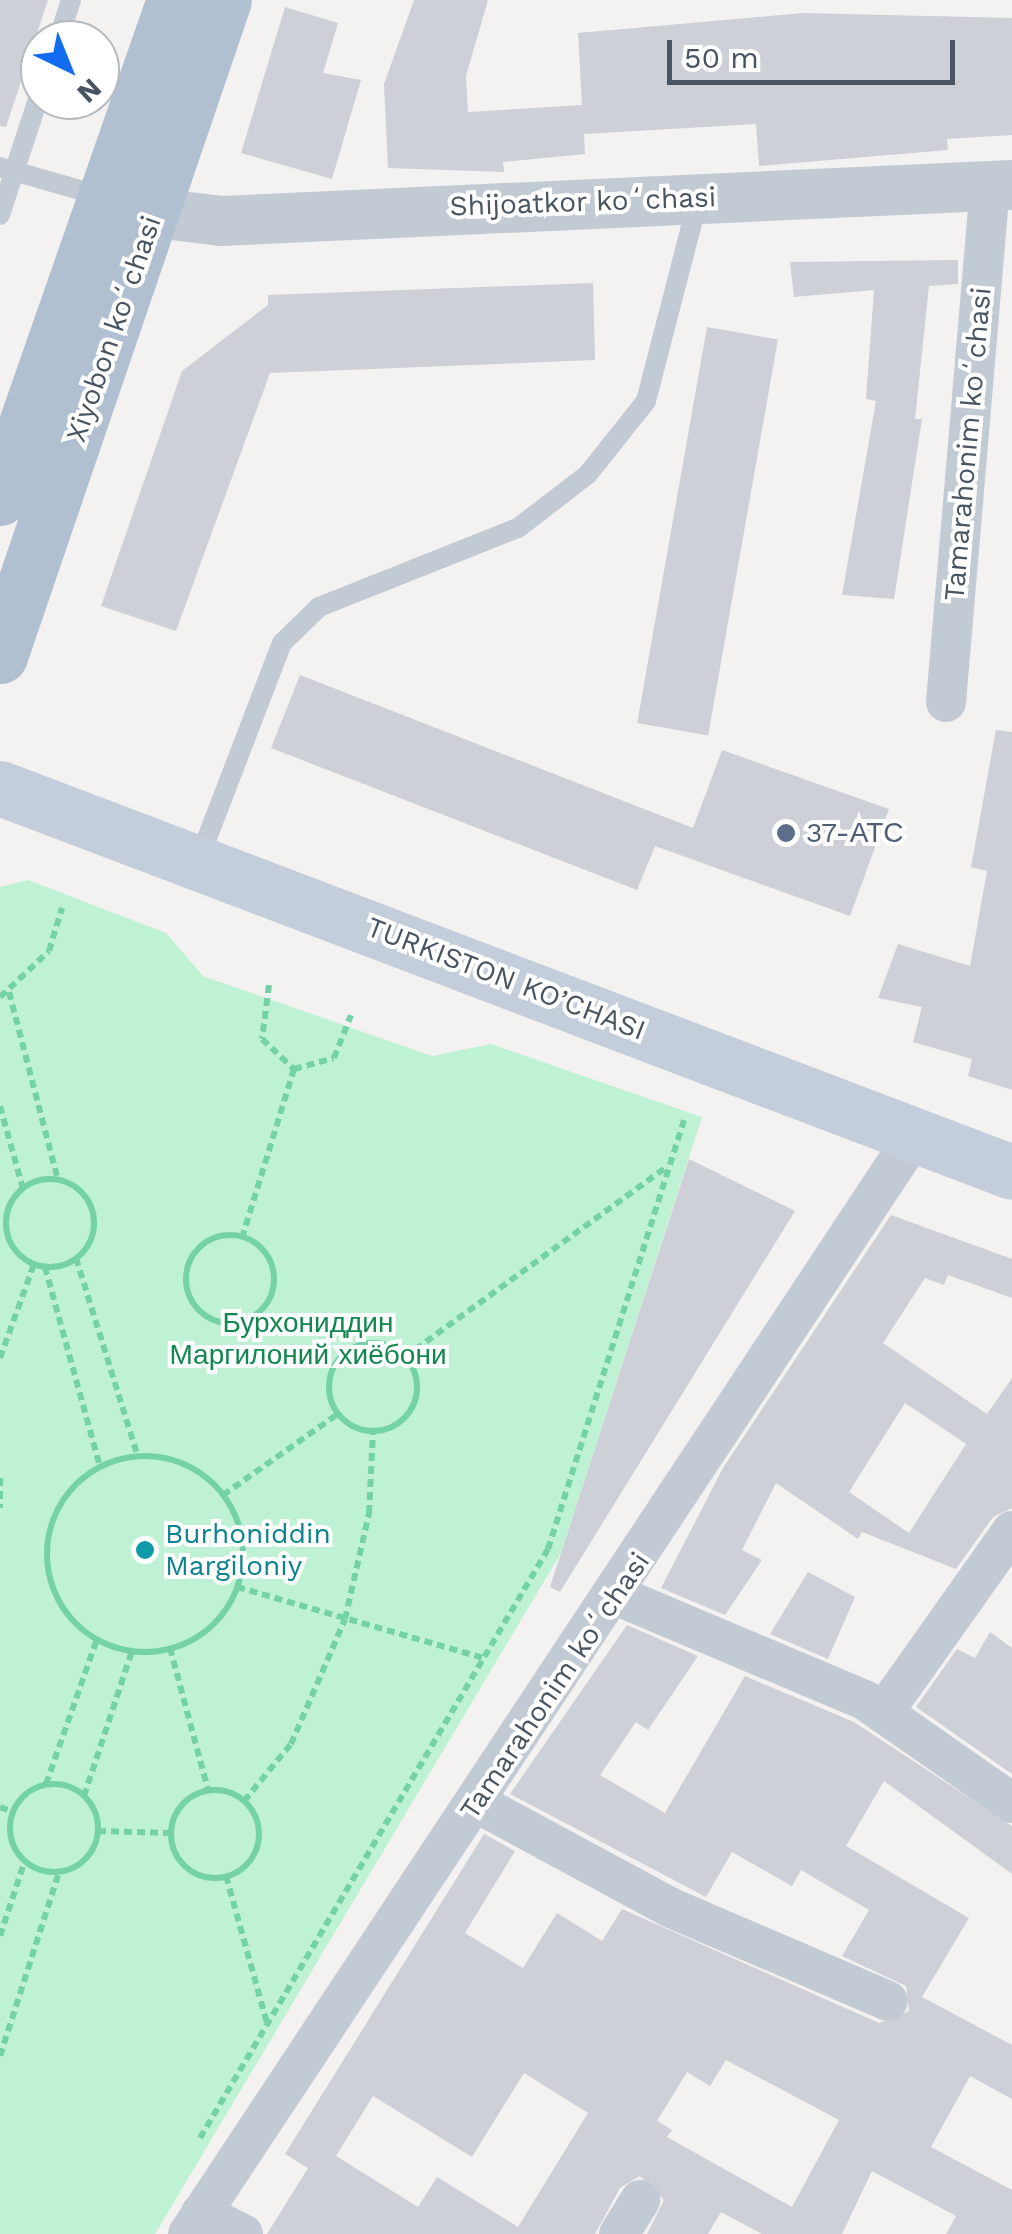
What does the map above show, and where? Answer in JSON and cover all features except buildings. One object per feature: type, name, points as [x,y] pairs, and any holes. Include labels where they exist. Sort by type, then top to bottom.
[{"type":"main road","name":"Xiyobon koʻchasi","points":[[0,656],[130,205],[174,0]]},
{"type":"main road","name":"Xiyobon koʻchasi","points":[[0,498],[224,0]]},
{"type":"main road","name":"TURKISTON KO’CHASI","points":[[0,788],[1012,1172]]},
{"type":"street","name":"Shijoatkor koʻchasi","points":[[130,205],[221,221],[1001,185]]},
{"type":"street","name":"Tamarahonim koʻchasi","points":[[946,702],[1001,185]]},
{"type":"street","name":"Tamarahonim koʻchasi","points":[[195,2224],[618,1596],[915,1135]]},
{"type":"street","points":[[883,1713],[1012,1532]]},
{"type":"street","points":[[618,1596],[883,1713],[1012,1803]]},
{"type":"street","points":[[477,1803],[669,1907],[888,2000]]},
{"type":"street","points":[[619,2234],[640,2200]]},
{"type":"street","points":[[195,2224],[244,2234]]},
{"type":"lane","points":[[0,215],[7,169],[29,120]]},
{"type":"lane","points":[[7,169],[130,205]]},
{"type":"lane","points":[[198,861],[282,643],[319,607],[518,528],[588,474],[646,402],[698,197]]},
{"type":"path","points":[[0,998],[50,951],[62,908]]},
{"type":"path","points":[[270,985],[262,1039],[294,1069]]},
{"type":"path","points":[[10,992],[58,1180]]},
{"type":"path","points":[[294,1069],[334,1058],[351,1015]]},
{"type":"path","points":[[242,1238],[294,1069]]},
{"type":"path","points":[[0,1106],[23,1189],[6,1222],[15,1250],[45,1267],[76,1258]]},
{"type":"path","points":[[192,2153],[548,1549],[684,1119]]},
{"type":"path","points":[[405,1357],[669,1165]]},
{"type":"path","points":[[23,1189],[58,1180],[82,1194],[94,1219],[76,1258],[138,1457]]},
{"type":"path","points":[[242,1238],[270,1261],[274,1288],[248,1319],[220,1322],[188,1293],[189,1264],[209,1241],[242,1238]]},
{"type":"path","points":[[0,1358],[34,1264]]},
{"type":"path","points":[[45,1267],[100,1467]]},
{"type":"path","points":[[380,1343],[405,1357],[416,1382],[411,1408],[373,1431],[338,1414],[328,1386],[339,1358],[380,1343]]},
{"type":"path","points":[[223,1494],[338,1414]]},
{"type":"path","points":[[244,1801],[291,1744],[345,1618],[369,1513],[373,1431]]},
{"type":"path","points":[[138,1457],[185,1463],[223,1494],[242,1535],[237,1587],[215,1623],[170,1648],[132,1650],[97,1639],[68,1616],[47,1554],[68,1492],[100,1467],[138,1457]]},
{"type":"path","points":[[0,1478],[0,1508]]},
{"type":"path","points":[[237,1587],[483,1658]]},
{"type":"path","points":[[97,1639],[46,1784],[13,1812],[12,1842],[24,1860],[59,1871],[84,1860],[98,1831],[84,1796],[132,1650]]},
{"type":"path","points":[[170,1648],[208,1790]]},
{"type":"path","points":[[46,1784],[84,1796]]},
{"type":"path","points":[[171,1833],[182,1805],[208,1790],[244,1801]]},
{"type":"path","points":[[226,1876],[258,1842],[244,1801]]},
{"type":"path","points":[[0,1808],[13,1812]]},
{"type":"path","points":[[98,1831],[171,1833]]},
{"type":"path","points":[[171,1833],[192,1871],[226,1876]]},
{"type":"path","points":[[0,1936],[24,1860]]},
{"type":"path","points":[[0,2056],[59,1871]]},
{"type":"path","points":[[226,1876],[268,2024]]},
{"type":"green space","name":"Бурхониддин Маргилоний хиёбони","points":[[28,880],[166,933],[203,976],[432,1056],[491,1044],[702,1117],[561,1553],[155,2234],[0,2234],[0,887]]},
{"type":"place","name":"37-АТС","points":[[786,833]]},
{"type":"place","name":"Burhoniddin Margiloniy","points":[[145,1550]]}]
